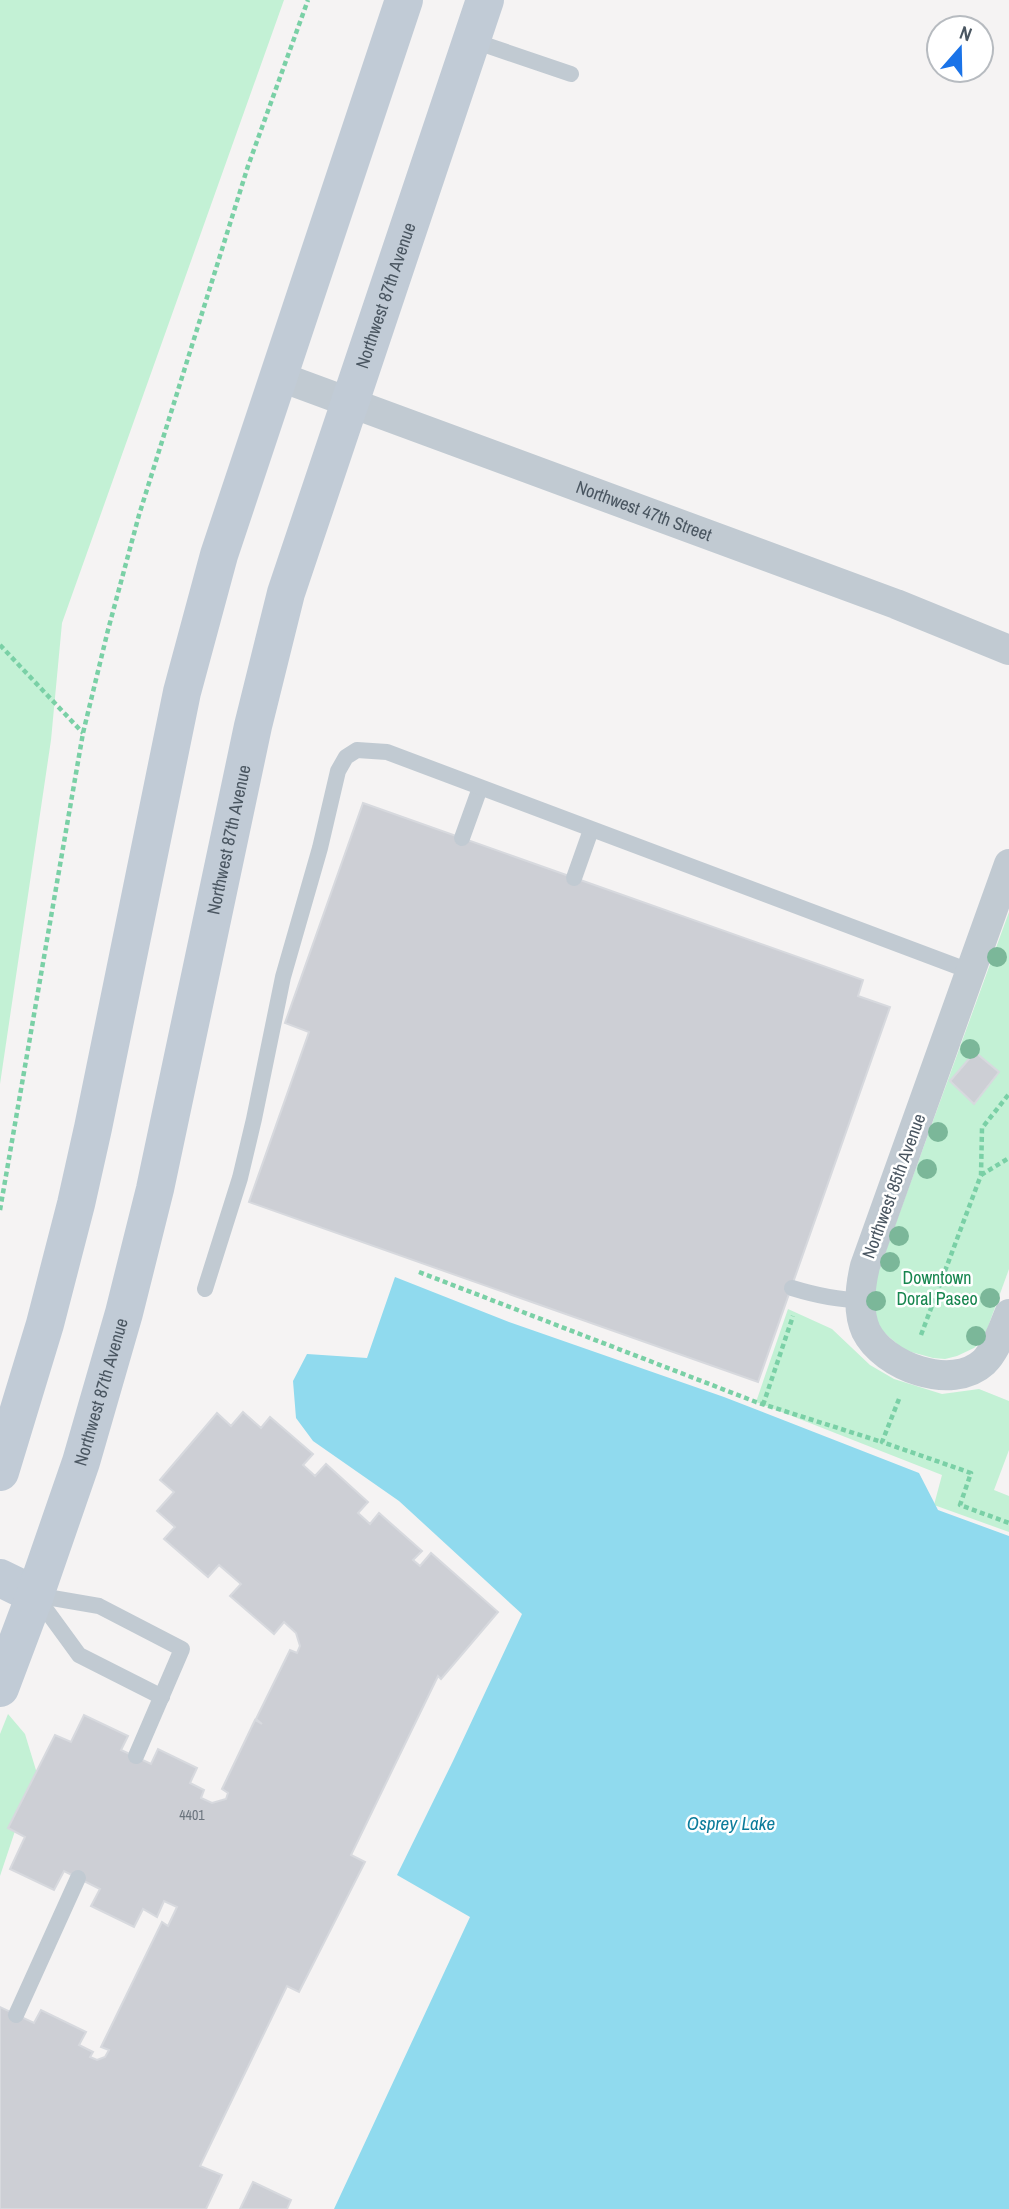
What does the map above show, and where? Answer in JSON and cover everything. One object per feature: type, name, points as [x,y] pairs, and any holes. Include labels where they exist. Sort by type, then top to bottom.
[{"type":"main road","points":[[0,1472],[45,1324],[82,1178],[185,679],[219,555],[404,0]]},
{"type":"main road","name":"Northwest 87th Avenue","points":[[0,1688],[81,1462],[109,1368],[155,1189],[239,787],[286,593],[485,0]]},
{"type":"main road","points":[[0,1578],[35,1595]]},
{"type":"street","name":"Northwest 47th Street","points":[[278,376],[896,604],[1009,650]]},
{"type":"street","name":"Northwest 85th Avenue","points":[[1009,864],[864,1266],[860,1300],[861,1316],[873,1342],[890,1358],[910,1368],[929,1373],[952,1374],[971,1370],[984,1361],[1009,1314]]},
{"type":"lane","points":[[471,40],[571,74]]},
{"type":"lane","points":[[205,1289],[240,1178],[283,977],[320,848],[338,771],[346,757],[357,750],[387,752],[972,972]]},
{"type":"lane","points":[[463,838],[480,788]]},
{"type":"lane","points":[[575,877],[591,830]]},
{"type":"lane","points":[[792,1288],[821,1297],[860,1300]]},
{"type":"lane","points":[[35,1595],[79,1655],[162,1697]]},
{"type":"lane","points":[[35,1595],[99,1606],[182,1649],[136,1756]]},
{"type":"lane","points":[[16,2015],[78,1878]]},
{"type":"path","points":[[0,1210],[83,733],[139,515],[248,166],[308,0]]},
{"type":"path","points":[[0,645],[83,733]]},
{"type":"path","points":[[924,1323],[981,1175],[982,1128],[1009,1094]]},
{"type":"path","points":[[981,1175],[1009,1158]]},
{"type":"path","points":[[419,1272],[763,1405],[971,1473],[960,1506],[1009,1523]]},
{"type":"path","points":[[763,1405],[795,1311]]},
{"type":"path","points":[[882,1442],[901,1394]]},
{"type":"green space","points":[[0,0],[284,0],[62,623],[51,740],[0,1084]]},
{"type":"green space","name":"Downtown Doral Paseo","points":[[1009,912],[1009,1269],[980,1343],[957,1356],[933,1358],[904,1350],[879,1328],[871,1308],[873,1286]]},
{"type":"green space","points":[[788,1309],[832,1329],[870,1365],[894,1379],[942,1394],[979,1389],[1009,1401],[1009,1450],[994,1490],[1009,1496],[1009,1532],[934,1505],[942,1475],[756,1402]]},
{"type":"green space","points":[[8,1714],[25,1734],[39,1780],[20,1816],[0,1876],[0,1734]]},
{"type":"water","name":"Osprey Lake","points":[[395,1277],[509,1322],[724,1397],[919,1473],[938,1510],[1009,1536],[1009,2209],[334,2209],[470,1917],[397,1875],[522,1614],[399,1501],[313,1441],[296,1418],[293,1381],[307,1354],[367,1358]]},
{"type":"building","points":[[363,803],[863,980],[858,996],[890,1007],[758,1382],[249,1202],[309,1032],[285,1023]]},
{"type":"building","points":[[975,1052],[999,1072],[974,1104],[950,1081]]},
{"type":"building","points":[[243,1412],[261,1428],[270,1417],[313,1454],[303,1465],[315,1476],[326,1464],[368,1502],[358,1513],[370,1524],[379,1513],[422,1551],[413,1560],[420,1566],[431,1553],[498,1612],[441,1679],[438,1676],[351,1855],[365,1862],[299,1992],[287,1986],[200,2166],[222,2175],[206,2209],[0,2209],[0,2007],[34,2023],[41,2010],[86,2032],[79,2045],[93,2052],[90,2057],[97,2060],[105,2057],[109,2050],[101,2047],[162,1922],[168,1926],[177,1907],[164,1901],[157,1917],[143,1909],[134,1927],[91,1906],[100,1889],[64,1871],[54,1890],[10,1869],[25,1837],[8,1828],[55,1735],[71,1742],[84,1715],[128,1736],[121,1750],[151,1764],[158,1749],[197,1768],[190,1783],[204,1790],[201,1798],[212,1803],[226,1799],[228,1793],[222,1789],[255,1720],[262,1724],[256,1719],[290,1650],[297,1653],[300,1646],[296,1633],[284,1622],[274,1634],[230,1596],[241,1584],[219,1565],[208,1577],[164,1539],[175,1527],[157,1511],[174,1492],[160,1480],[217,1413],[231,1426]]},
{"type":"building","points":[[253,2182],[291,2200],[287,2209],[240,2209]]}]
